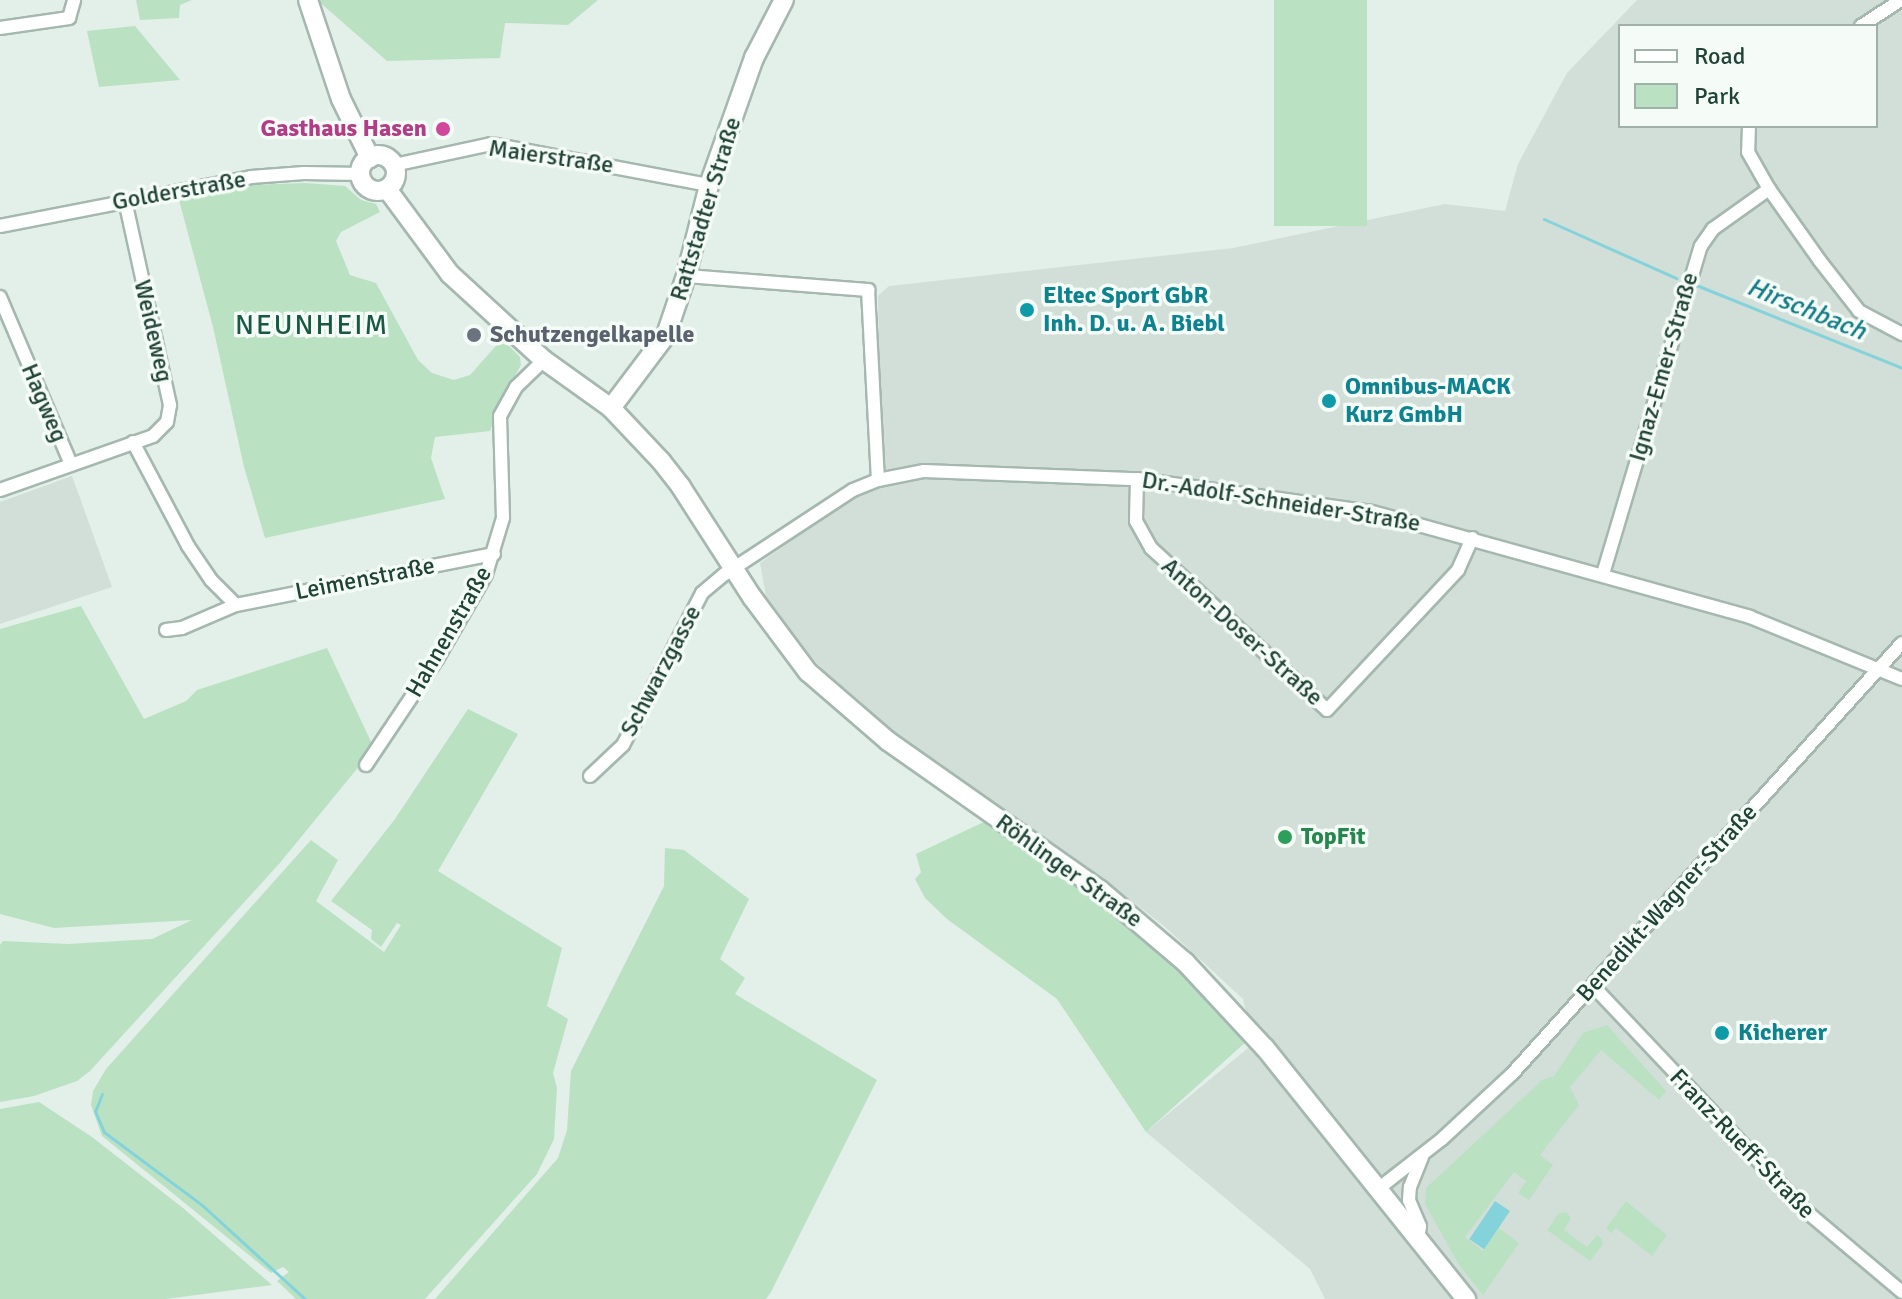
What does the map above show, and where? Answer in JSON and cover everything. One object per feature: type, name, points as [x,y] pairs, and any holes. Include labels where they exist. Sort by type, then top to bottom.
[{"type":"street","points":[[0,28],[69,18],[74,0]]},
{"type":"street","points":[[308,0],[365,166],[362,181],[373,190],[387,189],[396,178],[394,165],[383,156],[365,166]]},
{"type":"street","name":"Rattstadter Straße","points":[[611,408],[666,335],[686,276],[709,185],[754,58],[784,0]]},
{"type":"street","points":[[1864,24],[1901,0]]},
{"type":"street","points":[[1749,128],[1748,152],[1769,189],[1859,311],[1902,334]]},
{"type":"street","name":"Maierstraße","points":[[394,165],[491,144],[709,185]]},
{"type":"street","name":"Golderstraße","points":[[0,226],[251,177],[365,166]]},
{"type":"street","name":"Röhlinger Straße","points":[[387,189],[450,274],[544,360],[611,408],[661,461],[794,657],[847,708],[888,741],[1100,890],[1185,962],[1265,1048],[1466,1299]]},
{"type":"street","name":"Ignaz-Emer-Straße","points":[[1603,574],[1701,246],[1713,229],[1769,189]]},
{"type":"street","name":"Weideweg","points":[[0,490],[153,436],[167,422],[170,405],[125,200]]},
{"type":"street","points":[[686,276],[868,290],[878,480]]},
{"type":"street","name":"Hagweg","points":[[0,297],[71,464]]},
{"type":"street","name":"Hahnenstraße","points":[[366,765],[437,659],[494,554],[503,518],[500,416],[516,387],[544,360]]},
{"type":"street","points":[[133,442],[188,546],[211,580],[236,605]]},
{"type":"street","name":"Dr.-Adolf-Schneider-Straße","points":[[734,568],[853,490],[878,480],[924,471],[963,470],[1137,479],[1372,512],[1472,538],[1750,617],[1902,679]]},
{"type":"street","name":"Anton-Doser-Straße","points":[[1137,479],[1136,521],[1151,548],[1327,710],[1458,570],[1472,538]]},
{"type":"street","name":"Leimenstraße","points":[[166,630],[182,628],[236,605],[494,554]]},
{"type":"street","name":"Schwarzgasse","points":[[590,776],[623,745],[702,593],[734,568]]},
{"type":"street","name":"Benedikt-Wagner-Straße","points":[[1378,1189],[1423,1154],[1512,1074],[1902,643]]},
{"type":"street","name":"Franz-Rueff-Straße","points":[[1593,986],[1807,1212],[1902,1292]]},
{"type":"street","name":"Benedikt-Wagner-Straße","points":[[1418,1239],[1420,1226],[1409,1200],[1410,1187],[1423,1154]]},
{"type":"shaded area","points":[[1637,0],[1902,0],[1902,1299],[1325,1299],[1310,1269],[1146,1132],[1253,1044],[1243,999],[1164,926],[1107,882],[898,735],[835,683],[807,652],[766,596],[760,563],[853,497],[888,480],[881,446],[878,296],[889,286],[1233,248],[1445,204],[1505,211],[1518,164],[1567,73]]},
{"type":"shaded area","points":[[72,476],[112,587],[0,624],[0,502]]},
{"type":"green space","points":[[136,0],[192,0],[180,5],[179,18],[140,20]]},
{"type":"green space","points":[[317,0],[598,0],[568,25],[505,23],[500,58],[387,61]]},
{"type":"green space","points":[[1274,0],[1367,0],[1367,226],[1274,226]]},
{"type":"green space","points":[[135,26],[180,80],[99,87],[87,31]]},
{"type":"green space","points":[[306,183],[345,186],[361,200],[376,204],[380,212],[341,232],[336,241],[350,275],[376,283],[418,360],[432,373],[454,380],[470,375],[502,339],[520,357],[521,365],[499,404],[490,431],[435,437],[431,458],[445,499],[265,538],[244,467],[213,327],[179,200],[243,185]]},
{"type":"green space","points":[[81,606],[144,719],[186,701],[197,690],[327,648],[374,748],[279,864],[90,1071],[77,1081],[34,1096],[0,1102],[0,945],[3,941],[68,944],[152,939],[192,920],[54,928],[0,914],[0,629]]},
{"type":"green space","points":[[468,709],[518,734],[438,871],[562,948],[547,1006],[568,1019],[553,1073],[557,1088],[554,1139],[537,1174],[425,1299],[296,1299],[277,1281],[289,1272],[283,1267],[271,1273],[102,1136],[91,1105],[93,1091],[106,1069],[311,840],[338,860],[316,901],[384,952],[401,925],[397,923],[381,947],[371,939],[372,930],[331,901],[395,819]]},
{"type":"green space","points":[[988,820],[1111,908],[1192,981],[1248,1040],[1146,1132],[1057,999],[947,919],[925,898],[915,879],[921,872],[916,854]]},
{"type":"green space","points":[[665,848],[684,850],[749,899],[720,959],[745,978],[735,994],[877,1080],[771,1292],[766,1299],[435,1299],[558,1158],[567,1130],[571,1071],[664,886]]},
{"type":"green space","points":[[1607,1025],[1666,1091],[1659,1100],[1601,1050],[1570,1087],[1579,1105],[1540,1155],[1553,1165],[1529,1200],[1518,1193],[1526,1181],[1514,1172],[1465,1237],[1483,1251],[1499,1228],[1519,1243],[1483,1295],[1459,1265],[1425,1204],[1426,1188],[1542,1080],[1554,1076],[1583,1033]]},
{"type":"green space","points":[[39,1102],[92,1137],[183,1208],[272,1285],[166,1299],[0,1299],[0,1109]]},
{"type":"green space","points":[[1626,1201],[1667,1235],[1652,1256],[1616,1228],[1611,1233],[1606,1228]]},
{"type":"green space","points":[[1566,1212],[1571,1218],[1564,1230],[1587,1247],[1597,1235],[1602,1239],[1603,1244],[1590,1261],[1547,1230],[1559,1213]]},
{"type":"water","points":[[1495,1201],[1510,1211],[1484,1249],[1469,1239]]},
{"type":"waterway","name":"Hirschbach","points":[[1544,219],[1676,278]]},
{"type":"waterway","name":"Hirschbach","points":[[1696,285],[1902,368]]},
{"type":"waterway","points":[[102,1094],[95,1111],[104,1132],[202,1205],[305,1299]]},
{"type":"place","name":"Gasthaus Hasen","points":[[443,129]]},
{"type":"place","name":"Eltec Sport GbR Inh. D. u. A. Biebl","points":[[1027,310]]},
{"type":"place","name":"Schutzengelkapelle","points":[[474,335]]},
{"type":"place","name":"Omnibus-MACK Kurz GmbH","points":[[1329,401]]},
{"type":"place","name":"TopFit","points":[[1285,837]]},
{"type":"place","name":"Kicherer","points":[[1722,1033]]},
{"type":"district","name":"NEUNHEIM","points":[[312,325]]}]
